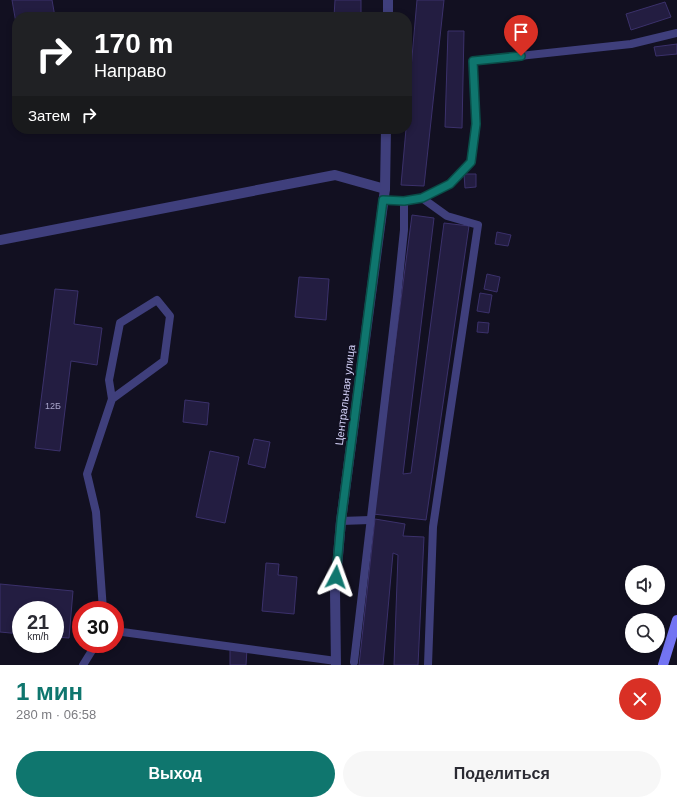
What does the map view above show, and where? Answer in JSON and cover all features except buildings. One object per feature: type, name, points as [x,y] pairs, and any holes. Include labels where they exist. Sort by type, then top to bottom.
[{"type":"main road","points":[[663,665],[677,620]]},
{"type":"street","points":[[388,0],[388,12]]},
{"type":"street","name":"Центральная улица","points":[[336,663],[335,591],[341,521],[385,189],[386,134]]},
{"type":"street","points":[[0,240],[336,175],[385,189]]},
{"type":"lane","points":[[383,200],[404,201],[422,198],[450,184],[471,162],[476,124],[473,61],[631,44],[677,33]]},
{"type":"lane","points":[[422,198],[447,216],[478,225],[432,527],[428,665]]},
{"type":"lane","points":[[354,662],[397,297],[404,230],[404,201]]},
{"type":"lane","points":[[102,601],[96,512],[87,474],[112,399],[109,380],[120,323],[157,300],[170,316],[164,361],[112,399]]},
{"type":"lane","points":[[341,521],[370,520]]},
{"type":"lane","points":[[124,632],[336,663]]},
{"type":"lane","points":[[83,665],[90,653]]},
{"type":"route","points":[[336,577],[341,521],[383,200],[404,201],[422,198],[450,184],[471,162],[476,124],[473,61],[521,56]]}]
